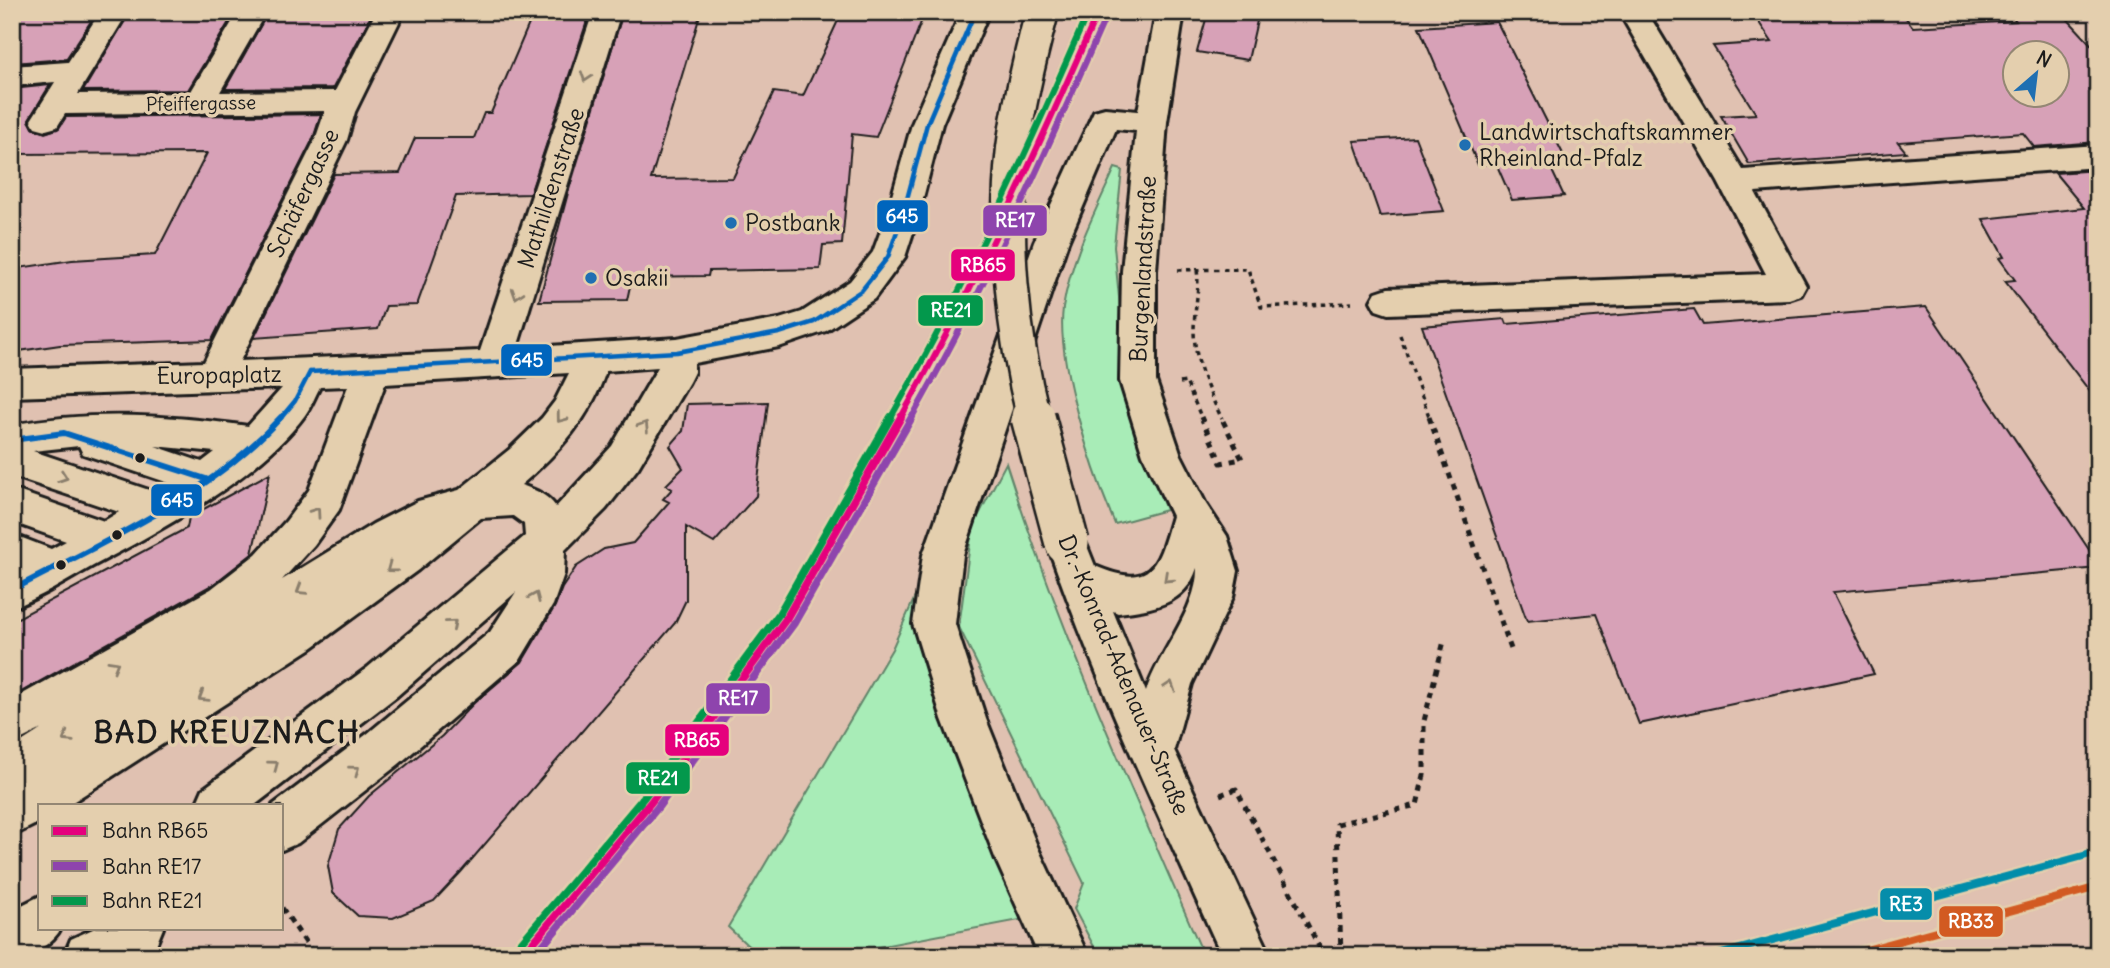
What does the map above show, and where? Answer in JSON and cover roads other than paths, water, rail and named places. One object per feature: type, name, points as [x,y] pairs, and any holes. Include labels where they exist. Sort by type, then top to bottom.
[{"type":"street","name":"Pfeiffergasse","points":[[114,12],[51,113],[199,103],[345,101]]},
{"type":"street","points":[[199,103],[252,12]]},
{"type":"street","name":"Schäfergasse","points":[[216,374],[331,140],[345,101],[390,12]]},
{"type":"street","name":"Mathildenstraße","points":[[494,363],[607,12]]},
{"type":"street","name":"Europaplatz","points":[[12,383],[216,374],[372,371],[677,352],[779,333],[814,322],[836,310],[862,290],[888,257],[903,214],[927,124],[975,12]]},
{"type":"street","name":"Dr.-Konrad-Adenauer-Straße","points":[[1042,12],[1026,66],[1011,151],[1008,205],[1009,263],[1015,326],[1026,393],[1043,466],[1073,560],[1151,752],[1247,956]]},
{"type":"street","name":"Burgenlandstraße","points":[[1151,752],[1171,681],[1213,597],[1218,570],[1213,548],[1192,516],[1162,455],[1138,381],[1139,271],[1152,122],[1170,12]]},
{"type":"street","points":[[1388,301],[1789,286],[1734,182],[1633,12]]},
{"type":"street","points":[[12,76],[78,71]]},
{"type":"street","points":[[1064,956],[1014,848],[964,719],[934,624],[943,555],[1051,242],[1105,118],[1152,122]]},
{"type":"street","points":[[1734,182],[2098,156]]},
{"type":"street","points":[[220,804],[382,681],[543,545],[592,497],[625,457],[676,372],[677,352]]},
{"type":"street","points":[[12,814],[294,638],[407,556],[524,458],[554,428],[579,394],[593,358]]},
{"type":"street","points":[[12,723],[226,601],[270,566],[300,533],[326,498],[372,371]]},
{"type":"street","points":[[12,590],[206,479],[255,442],[290,406],[306,384],[310,372]]},
{"type":"street","points":[[12,440],[64,433],[159,432],[255,442]]},
{"type":"street","points":[[64,433],[206,479]]},
{"type":"street","points":[[12,460],[157,509]]},
{"type":"street","points":[[12,773],[387,536],[432,513],[508,498],[525,503],[536,510],[542,518],[545,531],[544,575],[532,605],[505,646],[383,749],[284,825]]},
{"type":"street","points":[[12,505],[104,538]]},
{"type":"street","points":[[1073,560],[1118,595],[1156,590],[1176,572],[1192,516]]},
{"type":"street","points":[[12,551],[52,568]]},
{"type":"street","points":[[88,956],[136,930]]},
{"type":"rail line","name":"RE21","points":[[515,950],[644,797],[779,614],[943,326],[1014,182],[1088,12]]},
{"type":"rail line","name":"RB65","points":[[522,956],[651,802],[786,619],[951,330],[1022,186],[1098,12]]},
{"type":"rail line","name":"RE17","points":[[534,956],[658,807],[794,623],[959,334],[1030,190],[1106,16]]},
{"type":"place","name":"Landwirtschaftskammer Rheinland-Pfalz","points":[[1465,145]]},
{"type":"place","name":"Postbank","points":[[731,223]]},
{"type":"place","name":"Osakii","points":[[591,278]]},
{"type":"district","name":"BAD KREUZNACH","points":[[227,733]]}]
